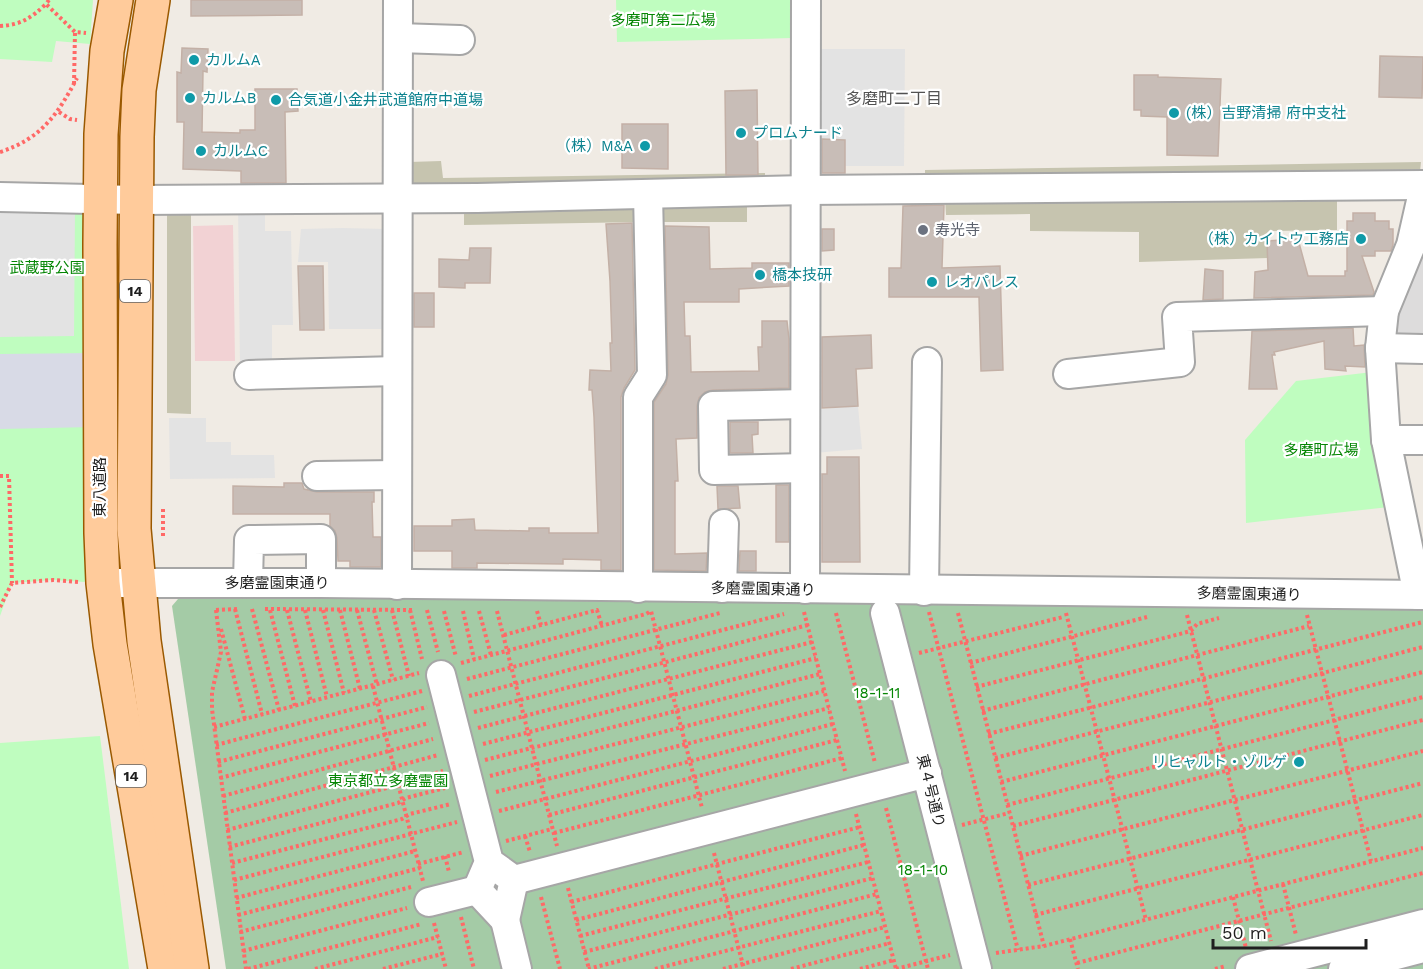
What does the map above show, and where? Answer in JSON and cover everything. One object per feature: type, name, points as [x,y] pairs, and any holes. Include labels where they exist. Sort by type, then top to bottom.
[{"type":"main road","name":"東八道路","points":[[116,0],[107,51],[103,94],[100,198],[100,521],[103,583],[114,667],[165,969]]},
{"type":"main road","name":"14","points":[[153,0],[139,90],[134,529],[144,641],[192,969]]},
{"type":"street","points":[[395,597],[398,0]]},
{"type":"street","points":[[797,601],[805,468],[806,0]]},
{"type":"street","points":[[398,38],[460,40]]},
{"type":"street","points":[[0,197],[136,200],[398,198],[806,190],[1423,185]]},
{"type":"street","points":[[1421,604],[1386,440],[1380,348],[1384,311],[1417,245],[1423,192]]},
{"type":"street","points":[[645,599],[638,397],[652,375],[648,194]]},
{"type":"street","points":[[1068,374],[1180,363],[1177,317],[1384,311]]},
{"type":"street","points":[[1380,348],[1423,349]]},
{"type":"street","points":[[926,600],[927,362]]},
{"type":"street","points":[[249,375],[397,372]]},
{"type":"street","points":[[804,404],[713,406],[713,427],[714,470],[805,468]]},
{"type":"street","points":[[1386,440],[1423,440]]},
{"type":"street","points":[[317,476],[397,475]]},
{"type":"street","points":[[724,524],[724,600]]},
{"type":"street","points":[[250,596],[249,540],[321,539],[322,597]]},
{"type":"street","name":"多磨霊園東通り","points":[[103,583],[138,584],[250,596],[1421,604]]},
{"type":"street","name":"東４号通り","points":[[885,613],[927,773],[971,960]]},
{"type":"street","points":[[440,664],[489,862],[477,890]]},
{"type":"street","points":[[489,862],[524,877],[927,773]]},
{"type":"street","points":[[505,920],[524,877]]},
{"type":"street","points":[[429,902],[477,890]]},
{"type":"street","points":[[477,890],[505,920],[517,969]]},
{"type":"street","points":[[1323,958],[1423,924]]},
{"type":"street","points":[[1249,963],[1423,948]]},
{"type":"path","points":[[0,26],[16,25],[29,18],[48,2],[75,32],[86,33]]},
{"type":"path","points":[[74,85],[75,32]]},
{"type":"path","points":[[0,152],[13,148],[40,131],[59,112],[82,70]]},
{"type":"path","points":[[59,112],[70,118],[82,120]]},
{"type":"path","points":[[0,476],[9,476],[12,583],[0,607]]},
{"type":"path","points":[[12,583],[53,580],[103,583]]},
{"type":"path","points":[[216,610],[235,609],[250,596]]},
{"type":"path","points":[[250,596],[270,609],[287,610],[305,610],[322,597]]},
{"type":"path","points":[[250,596],[279,710]]},
{"type":"path","points":[[322,597],[340,610],[374,610],[395,597]]},
{"type":"path","points":[[322,597],[344,693]]},
{"type":"path","points":[[395,597],[410,610],[440,664]]},
{"type":"path","points":[[395,597],[409,676]]},
{"type":"path","points":[[645,599],[656,630],[704,813]]},
{"type":"path","points":[[508,668],[656,630],[724,600]]},
{"type":"path","points":[[926,600],[1018,950]]},
{"type":"path","points":[[512,685],[660,646],[797,601]]},
{"type":"path","points":[[988,734],[1316,650],[1421,604]]},
{"type":"path","points":[[235,609],[262,714]]},
{"type":"path","points":[[270,609],[295,706]]},
{"type":"path","points":[[216,610],[245,719]]},
{"type":"path","points":[[216,610],[221,652],[212,692],[216,744],[240,932],[247,969],[429,902]]},
{"type":"path","points":[[287,610],[311,702]]},
{"type":"path","points":[[305,610],[327,697]]},
{"type":"path","points":[[340,610],[360,689]]},
{"type":"path","points":[[357,610],[446,969]]},
{"type":"path","points":[[374,610],[393,680]]},
{"type":"path","points":[[410,610],[507,611]]},
{"type":"path","points":[[427,610],[440,664]]},
{"type":"path","points":[[440,664],[444,610]]},
{"type":"path","points":[[504,635],[597,610],[602,626]]},
{"type":"path","points":[[957,610],[1044,946]]},
{"type":"path","points":[[463,611],[474,659]]},
{"type":"path","points":[[479,611],[490,655]]},
{"type":"path","points":[[497,611],[504,635],[512,685],[558,851]]},
{"type":"path","points":[[527,611],[537,611],[541,625]]},
{"type":"path","points":[[1186,612],[1273,950]]},
{"type":"path","points":[[908,656],[1066,613],[1146,920]]},
{"type":"path","points":[[1306,613],[1371,861]]},
{"type":"path","points":[[970,663],[1158,615]]},
{"type":"path","points":[[976,687],[1191,631],[1197,624],[1220,618]]},
{"type":"path","points":[[517,700],[807,625]]},
{"type":"path","points":[[982,711],[1310,626]]},
{"type":"path","points":[[521,717],[812,642]]},
{"type":"path","points":[[995,758],[1423,647]]},
{"type":"path","points":[[525,733],[816,658]]},
{"type":"path","points":[[1001,782],[1423,672]]},
{"type":"path","points":[[529,749],[820,674]]},
{"type":"path","points":[[534,765],[824,691]]},
{"type":"path","points":[[1007,805],[1423,697]]},
{"type":"path","points":[[216,744],[379,702]]},
{"type":"path","points":[[538,782],[829,708]]},
{"type":"path","points":[[218,762],[384,718]]},
{"type":"path","points":[[1012,826],[1423,720]]},
{"type":"path","points":[[544,799],[833,724]]},
{"type":"path","points":[[220,778],[388,735]]},
{"type":"path","points":[[549,815],[837,740]]},
{"type":"path","points":[[223,796],[392,751]]},
{"type":"path","points":[[1020,856],[1423,751]]},
{"type":"path","points":[[554,833],[842,758]]},
{"type":"path","points":[[225,813],[396,767]]},
{"type":"path","points":[[227,830],[400,783]]},
{"type":"path","points":[[1028,885],[1423,783]]},
{"type":"path","points":[[229,847],[404,799]]},
{"type":"path","points":[[953,828],[1009,813]]},
{"type":"path","points":[[1035,915],[1423,815]]},
{"type":"path","points":[[232,863],[408,816]]},
{"type":"path","points":[[571,902],[860,827]]},
{"type":"path","points":[[234,880],[411,835]]},
{"type":"path","points":[[525,836],[524,877],[560,969]]},
{"type":"path","points":[[576,920],[864,845]]},
{"type":"path","points":[[712,846],[743,966]]},
{"type":"path","points":[[896,969],[926,961],[971,960],[1002,951],[1044,946],[1423,848]]},
{"type":"path","points":[[236,898],[416,851]]},
{"type":"path","points":[[580,936],[868,862]]},
{"type":"path","points":[[238,915],[420,868]]},
{"type":"path","points":[[1077,963],[1423,873]]},
{"type":"path","points":[[584,952],[873,878]]},
{"type":"path","points":[[567,884],[588,969],[877,894]]},
{"type":"path","points":[[1283,884],[1289,908],[1323,958]]},
{"type":"path","points":[[1233,897],[1249,963]]},
{"type":"path","points":[[240,932],[429,902]]},
{"type":"path","points":[[243,951],[429,902]]},
{"type":"path","points":[[655,969],[881,910]]},
{"type":"path","points":[[723,969],[743,966],[885,927]]},
{"type":"path","points":[[315,969],[438,937]]},
{"type":"path","points":[[1070,939],[1078,969]]},
{"type":"path","points":[[791,969],[890,944]]},
{"type":"path","points":[[383,969],[442,954]]},
{"type":"path","points":[[860,969],[894,960]]},
{"type":"path","points":[[926,961],[928,969]]},
{"type":"shaded area","points":[[814,49],[905,49],[904,166],[845,166],[845,140],[813,140]]},
{"type":"shaded area","points":[[441,161],[443,178],[765,173],[765,183],[410,187],[409,162]]},
{"type":"shaded area","points":[[1421,162],[1420,172],[925,182],[925,170]]},
{"type":"shaded area","points":[[1337,196],[1337,230],[1269,231],[1268,258],[1139,262],[1139,232],[1030,231],[1030,214],[946,215],[945,198]]},
{"type":"shaded area","points":[[747,202],[747,222],[659,222],[659,208],[665,203]]},
{"type":"shaded area","points":[[265,203],[265,231],[291,231],[293,325],[272,325],[272,365],[240,366],[238,204]]},
{"type":"shaded area","points":[[464,205],[641,205],[643,222],[464,225]]},
{"type":"shaded area","points":[[167,206],[191,206],[191,414],[167,413]]},
{"type":"shaded area","points":[[0,210],[75,212],[74,336],[0,337]]},
{"type":"shaded area","points":[[233,225],[235,361],[195,361],[193,226]]},
{"type":"shaded area","points":[[301,229],[387,229],[390,329],[329,329],[328,262],[298,262]]},
{"type":"shaded area","points":[[1419,255],[1423,256],[1423,341],[1390,341],[1395,312]]},
{"type":"shaded area","points":[[93,353],[93,427],[0,429],[0,354]]},
{"type":"shaded area","points":[[858,406],[862,449],[814,453],[810,410]]},
{"type":"shaded area","points":[[169,418],[206,418],[206,442],[231,442],[231,455],[274,455],[275,478],[170,479]]},
{"type":"green space","points":[[0,0],[93,0],[90,44],[56,41],[52,62],[0,59]]},
{"type":"green space","name":"多磨町第二広場","points":[[616,0],[791,0],[792,38],[617,42]]},
{"type":"green space","name":"武蔵野公園","points":[[0,201],[96,207],[96,577],[84,582],[53,580],[12,583],[0,616]]},
{"type":"green space","name":"多磨町広場","points":[[1381,371],[1389,507],[1246,523],[1245,440],[1296,381]]},
{"type":"green space","name":"東京都立多磨霊園","points":[[184,592],[1423,603],[1423,969],[226,969],[172,606]]},
{"type":"green space","points":[[100,736],[129,969],[0,969],[0,743]]},
{"type":"building","points":[[191,0],[302,0],[302,15],[191,16]]},
{"type":"building","points":[[182,48],[208,49],[207,72],[203,71],[202,132],[240,133],[240,130],[255,130],[255,89],[297,89],[298,111],[285,112],[286,183],[241,183],[241,171],[183,169],[184,122],[177,122],[177,72],[181,73]]},
{"type":"building","points":[[1380,56],[1423,57],[1422,98],[1379,97]]},
{"type":"building","name":"(株）吉野清掃 府中支社","points":[[1134,75],[1221,79],[1218,156],[1167,155],[1167,117],[1141,116],[1141,110],[1134,110]]},
{"type":"building","name":"プロムナード","points":[[757,90],[758,175],[726,175],[725,91]]},
{"type":"building","name":"（株）M&A","points":[[622,124],[668,124],[668,169],[622,168]]},
{"type":"building","points":[[822,139],[845,140],[845,173],[822,173]]},
{"type":"building","points":[[944,205],[942,268],[1000,266],[1003,370],[981,371],[979,297],[889,297],[889,268],[901,268],[903,206]]},
{"type":"building","points":[[1353,213],[1375,213],[1375,221],[1389,221],[1389,229],[1393,229],[1391,251],[1375,251],[1375,256],[1362,256],[1373,295],[1254,298],[1255,272],[1268,270],[1267,241],[1298,239],[1308,276],[1345,276],[1345,271],[1347,271],[1347,221],[1353,221]]},
{"type":"building","points":[[632,223],[635,370],[621,397],[621,570],[601,570],[601,560],[563,559],[563,564],[477,563],[477,568],[452,568],[452,551],[414,551],[414,526],[452,526],[452,520],[474,519],[475,530],[529,531],[529,528],[549,528],[549,533],[598,533],[594,417],[592,390],[589,390],[590,370],[611,371],[610,281],[606,224]]},
{"type":"building","points":[[665,226],[709,227],[710,269],[752,268],[752,263],[789,263],[789,286],[739,289],[739,302],[684,302],[685,336],[690,336],[691,372],[759,371],[758,347],[762,347],[762,321],[787,321],[789,339],[789,388],[705,392],[699,398],[697,406],[697,438],[676,439],[678,481],[675,481],[675,554],[707,553],[706,571],[654,570],[654,402],[666,384],[668,375]]},
{"type":"building","points":[[822,229],[834,229],[834,250],[822,251]]},
{"type":"building","points":[[470,248],[491,248],[490,283],[465,283],[465,288],[439,287],[439,259],[469,260]]},
{"type":"building","points":[[298,266],[323,266],[324,330],[300,330]]},
{"type":"building","points":[[1205,269],[1223,271],[1223,299],[1203,300]]},
{"type":"building","points":[[414,293],[434,293],[434,327],[414,327]]},
{"type":"building","points":[[1353,328],[1354,346],[1364,345],[1365,367],[1345,366],[1346,371],[1325,369],[1324,341],[1274,352],[1275,355],[1272,355],[1277,389],[1249,389],[1252,331]]},
{"type":"building","points":[[871,335],[872,368],[856,369],[858,406],[822,408],[822,337]]},
{"type":"building","points":[[730,422],[758,422],[758,434],[752,435],[753,453],[730,453]]},
{"type":"building","points":[[827,457],[859,457],[860,562],[822,562],[822,474],[827,474]]},
{"type":"building","points":[[284,483],[302,483],[304,489],[317,492],[374,492],[373,537],[381,537],[381,567],[350,567],[350,561],[338,561],[337,538],[330,526],[330,514],[233,514],[233,486],[284,487]]},
{"type":"building","points":[[776,485],[789,485],[789,542],[776,542]]},
{"type":"building","points":[[717,486],[738,486],[740,508],[718,509]]},
{"type":"building","points":[[740,551],[756,551],[756,571],[739,571]]},
{"type":"place","name":"カルムA","points":[[194,60]]},
{"type":"place","name":"カルムB","points":[[190,98]]},
{"type":"place","name":"合気道小金井武道館府中道場","points":[[276,100]]},
{"type":"place","name":"(株）吉野清掃 府中支社","points":[[1174,113]]},
{"type":"place","name":"プロムナード","points":[[741,133]]},
{"type":"place","name":"（株）M&A","points":[[645,146]]},
{"type":"place","name":"カルムC","points":[[201,151]]},
{"type":"place","name":"寿光寺","points":[[923,230]]},
{"type":"place","name":"（株）カイトウ工務店","points":[[1361,239]]},
{"type":"place","name":"橋本技研","points":[[760,275]]},
{"type":"place","name":"レオパレス","points":[[932,282]]},
{"type":"place","name":"リヒャルト・ゾルゲ","points":[[1299,762]]},
{"type":"district","name":"多磨町二丁目","points":[[894,98]]},
{"type":"park label","name":"18-1-11","points":[[877,693]]},
{"type":"park label","name":"18-1-10","points":[[923,870]]}]
